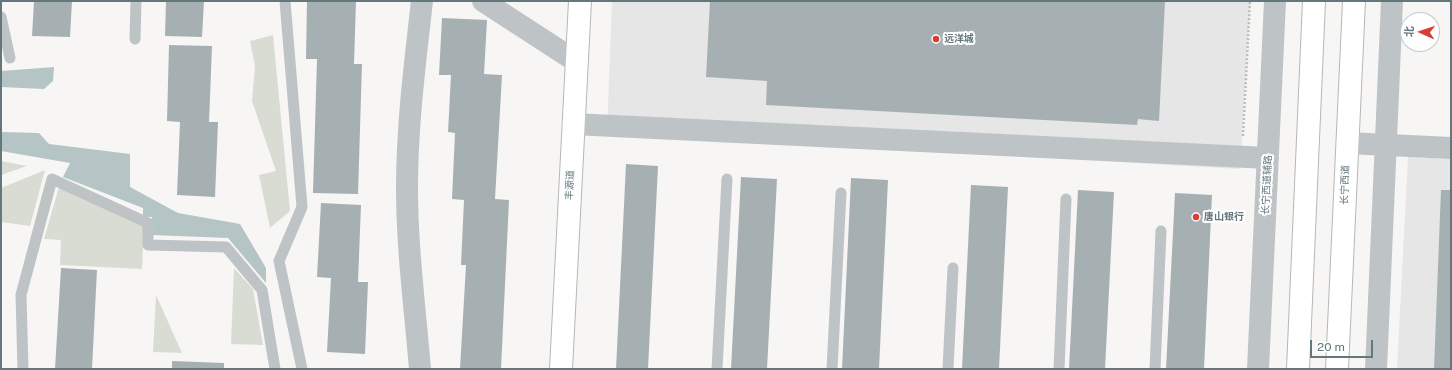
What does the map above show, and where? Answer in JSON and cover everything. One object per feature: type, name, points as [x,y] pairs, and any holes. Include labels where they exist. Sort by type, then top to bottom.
[{"type":"main road","name":"丰源道","points":[[561,369],[580,1]]},
{"type":"main road","points":[[1298,369],[1314,1]]},
{"type":"main road","name":"长宁西道","points":[[1337,369],[1354,1]]},
{"type":"street","points":[[420,369],[409,246],[407,187],[411,104],[422,1]]},
{"type":"street","points":[[483,1],[577,62]]},
{"type":"street","name":"长宁西道辅路","points":[[1258,369],[1275,1]]},
{"type":"street","points":[[1376,369],[1392,1]]},
{"type":"street","points":[[573,124],[1268,158]]},
{"type":"street","points":[[1347,143],[1451,148]]},
{"type":"lane","points":[[135,39],[136,1]]},
{"type":"lane","points":[[286,1],[302,207],[279,261],[302,369]]},
{"type":"lane","points":[[1,16],[10,58]]},
{"type":"lane","points":[[23,369],[20,295],[52,179],[148,223],[148,245],[226,247],[262,290],[275,369]]},
{"type":"lane","points":[[717,369],[727,179]]},
{"type":"lane","points":[[832,369],[841,193]]},
{"type":"lane","points":[[1058,369],[1066,200]]},
{"type":"lane","points":[[1155,369],[1161,231]]},
{"type":"lane","points":[[948,369],[953,268]]},
{"type":"path","points":[[1242,156],[1250,1]]},
{"type":"shaded area","name":"远洋城","points":[[612,1],[1250,1],[1240,169],[607,133]]},
{"type":"shaded area","points":[[273,35],[290,211],[270,228],[259,175],[276,171],[252,101],[255,66],[250,41]]},
{"type":"shaded area","points":[[54,67],[53,81],[44,89],[1,87],[1,71]]},
{"type":"shaded area","points":[[1,132],[39,133],[49,144],[130,154],[130,187],[178,213],[240,224],[266,268],[266,283],[228,238],[152,235],[152,217],[143,217],[143,208],[63,177],[70,163],[1,151]]},
{"type":"shaded area","points":[[1408,157],[1451,159],[1451,369],[1397,369]]},
{"type":"shaded area","points":[[1,161],[27,166],[1,175]]},
{"type":"shaded area","points":[[45,170],[30,226],[1,222],[1,188]]},
{"type":"shaded area","points":[[59,187],[144,226],[142,269],[60,265],[61,240],[44,239]]},
{"type":"shaded area","points":[[234,268],[253,289],[263,345],[231,344]]},
{"type":"shaded area","points":[[156,295],[182,353],[153,352]]},
{"type":"building","points":[[34,1],[72,1],[70,37],[32,36]]},
{"type":"building","points":[[166,1],[204,1],[202,37],[165,36]]},
{"type":"building","points":[[307,1],[356,1],[354,64],[362,64],[358,194],[313,193],[317,59],[306,59]]},
{"type":"building","name":"远洋城","points":[[710,1],[1165,1],[1159,121],[1138,119],[1137,125],[766,105],[767,81],[706,77]]},
{"type":"building","points":[[442,18],[487,20],[484,74],[502,75],[495,199],[509,200],[501,369],[460,369],[466,265],[461,265],[464,200],[452,199],[455,133],[448,132],[451,75],[439,75]]},
{"type":"building","points":[[169,45],[212,46],[209,122],[218,122],[215,197],[177,195],[180,122],[167,121]]},
{"type":"building","points":[[626,164],[658,166],[648,369],[616,369]]},
{"type":"building","points":[[741,177],[777,179],[767,369],[731,369]]},
{"type":"building","points":[[851,178],[888,180],[879,369],[842,369]]},
{"type":"building","points":[[971,185],[1008,187],[999,369],[962,369]]},
{"type":"building","points":[[1078,190],[1114,192],[1105,369],[1069,369]]},
{"type":"building","points":[[1441,190],[1451,190],[1451,369],[1434,369]]},
{"type":"building","points":[[1175,193],[1212,195],[1204,369],[1166,369]]},
{"type":"building","points":[[321,203],[361,205],[358,282],[368,282],[365,354],[327,352],[331,278],[317,277]]},
{"type":"building","points":[[61,268],[97,270],[92,369],[55,369]]},
{"type":"building","points":[[172,361],[224,363],[224,369],[172,369]]},
{"type":"place","name":"远洋城","points":[[936,39]]},
{"type":"place","name":"唐山银行","points":[[1196,217]]}]
